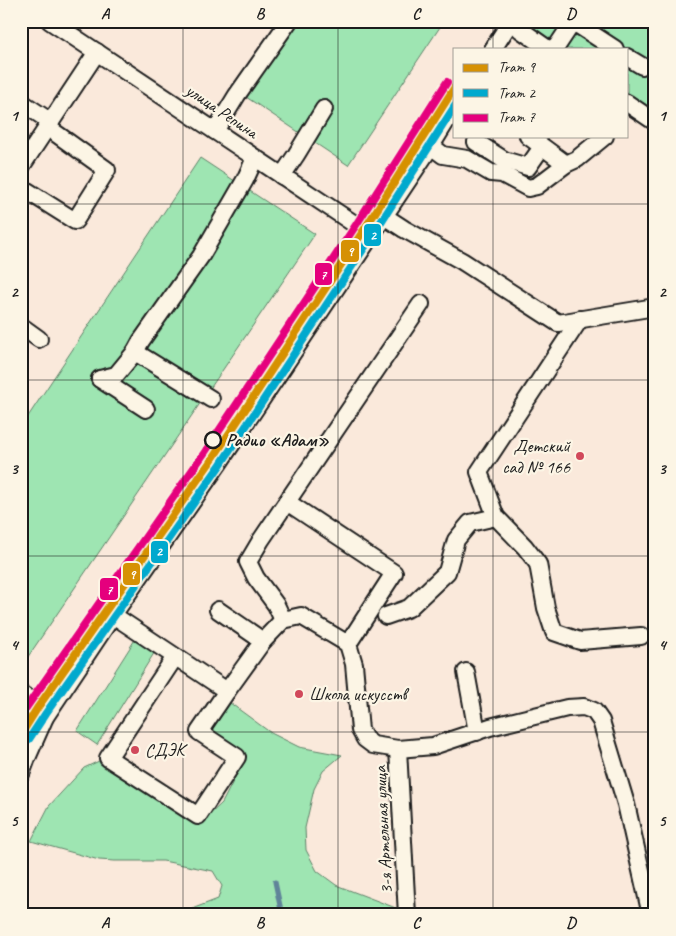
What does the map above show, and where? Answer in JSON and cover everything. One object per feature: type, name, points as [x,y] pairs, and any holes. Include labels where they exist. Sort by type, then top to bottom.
[{"type":"street","name":"улица Репина","points":[[50,21],[371,235]]},
{"type":"street","points":[[215,131],[237,95],[289,21]]},
{"type":"street","points":[[494,48],[511,21],[547,48]]},
{"type":"street","points":[[556,48],[573,21],[614,48]]},
{"type":"street","points":[[21,167],[97,52]]},
{"type":"street","points":[[628,58],[642,66]]},
{"type":"street","points":[[21,102],[107,170],[74,221],[21,187]]},
{"type":"street","points":[[629,107],[655,122]]},
{"type":"street","points":[[282,176],[324,109]]},
{"type":"street","points":[[21,774],[45,717],[113,615],[219,463],[453,110]]},
{"type":"street","points":[[531,138],[566,164]]},
{"type":"street","points":[[431,146],[443,155],[467,159],[491,173],[502,174],[528,188],[537,186],[566,164],[577,159],[602,138]]},
{"type":"street","points":[[476,142],[504,160],[528,167],[542,147]]},
{"type":"street","points":[[146,409],[100,378],[116,375],[135,352],[141,340],[201,256],[245,180],[255,158]]},
{"type":"street","points":[[384,216],[462,261],[558,322],[655,306]]},
{"type":"street","points":[[283,620],[276,604],[256,578],[248,562],[421,304]]},
{"type":"street","points":[[580,319],[479,472],[496,517],[525,547],[538,564],[546,608],[554,632],[580,641],[641,636]]},
{"type":"street","points":[[21,326],[39,339]]},
{"type":"street","points":[[135,352],[210,399]]},
{"type":"street","points":[[287,502],[394,573],[348,644]]},
{"type":"street","points":[[386,616],[410,608],[447,572],[456,540],[470,523],[496,517]]},
{"type":"street","points":[[218,610],[263,641]]},
{"type":"street","points":[[113,615],[227,692]]},
{"type":"street","points":[[175,657],[108,758],[198,816],[237,757],[199,732],[263,641],[283,620],[301,616],[348,644],[354,664],[360,730],[373,745],[398,749],[433,746],[522,718],[567,708],[584,707],[594,711],[601,721],[626,804],[651,915]]},
{"type":"street","points":[[466,672],[477,732]]},
{"type":"street","points":[[21,694],[34,702],[45,717]]},
{"type":"street","name":"3-я Артельная улица","points":[[398,749],[407,911]]},
{"type":"green space","points":[[284,21],[444,21],[348,165],[237,91]]},
{"type":"green space","points":[[530,21],[655,21],[655,111],[628,93],[628,48],[563,48],[528,24]]},
{"type":"green space","points":[[200,158],[315,234],[21,667],[21,427]]},
{"type":"green space","points":[[136,638],[156,650],[97,745],[77,731]]},
{"type":"green space","points":[[226,700],[271,733],[299,747],[342,755],[323,771],[314,789],[305,828],[306,850],[317,871],[336,885],[414,915],[176,915],[218,899],[222,886],[213,871],[163,861],[99,860],[31,841],[49,806],[84,768],[99,761],[206,818],[222,803],[245,758],[205,732]]},
{"type":"waterway","points":[[275,882],[282,915]]},
{"type":"tram line","name":"7","points":[[21,715],[205,452],[356,225],[447,82]]},
{"type":"tram line","name":"9","points":[[21,734],[213,458],[364,230],[453,90]]},
{"type":"tram line","name":"2","points":[[29,739],[221,464],[372,236],[453,109]]},
{"type":"place","name":"Радио «Адам»","points":[[213,440]]},
{"type":"place","name":"Детский сад № 166","points":[[580,456]]},
{"type":"place","name":"Школа искусств","points":[[299,694]]},
{"type":"place","name":"СДЭК","points":[[135,750]]}]
